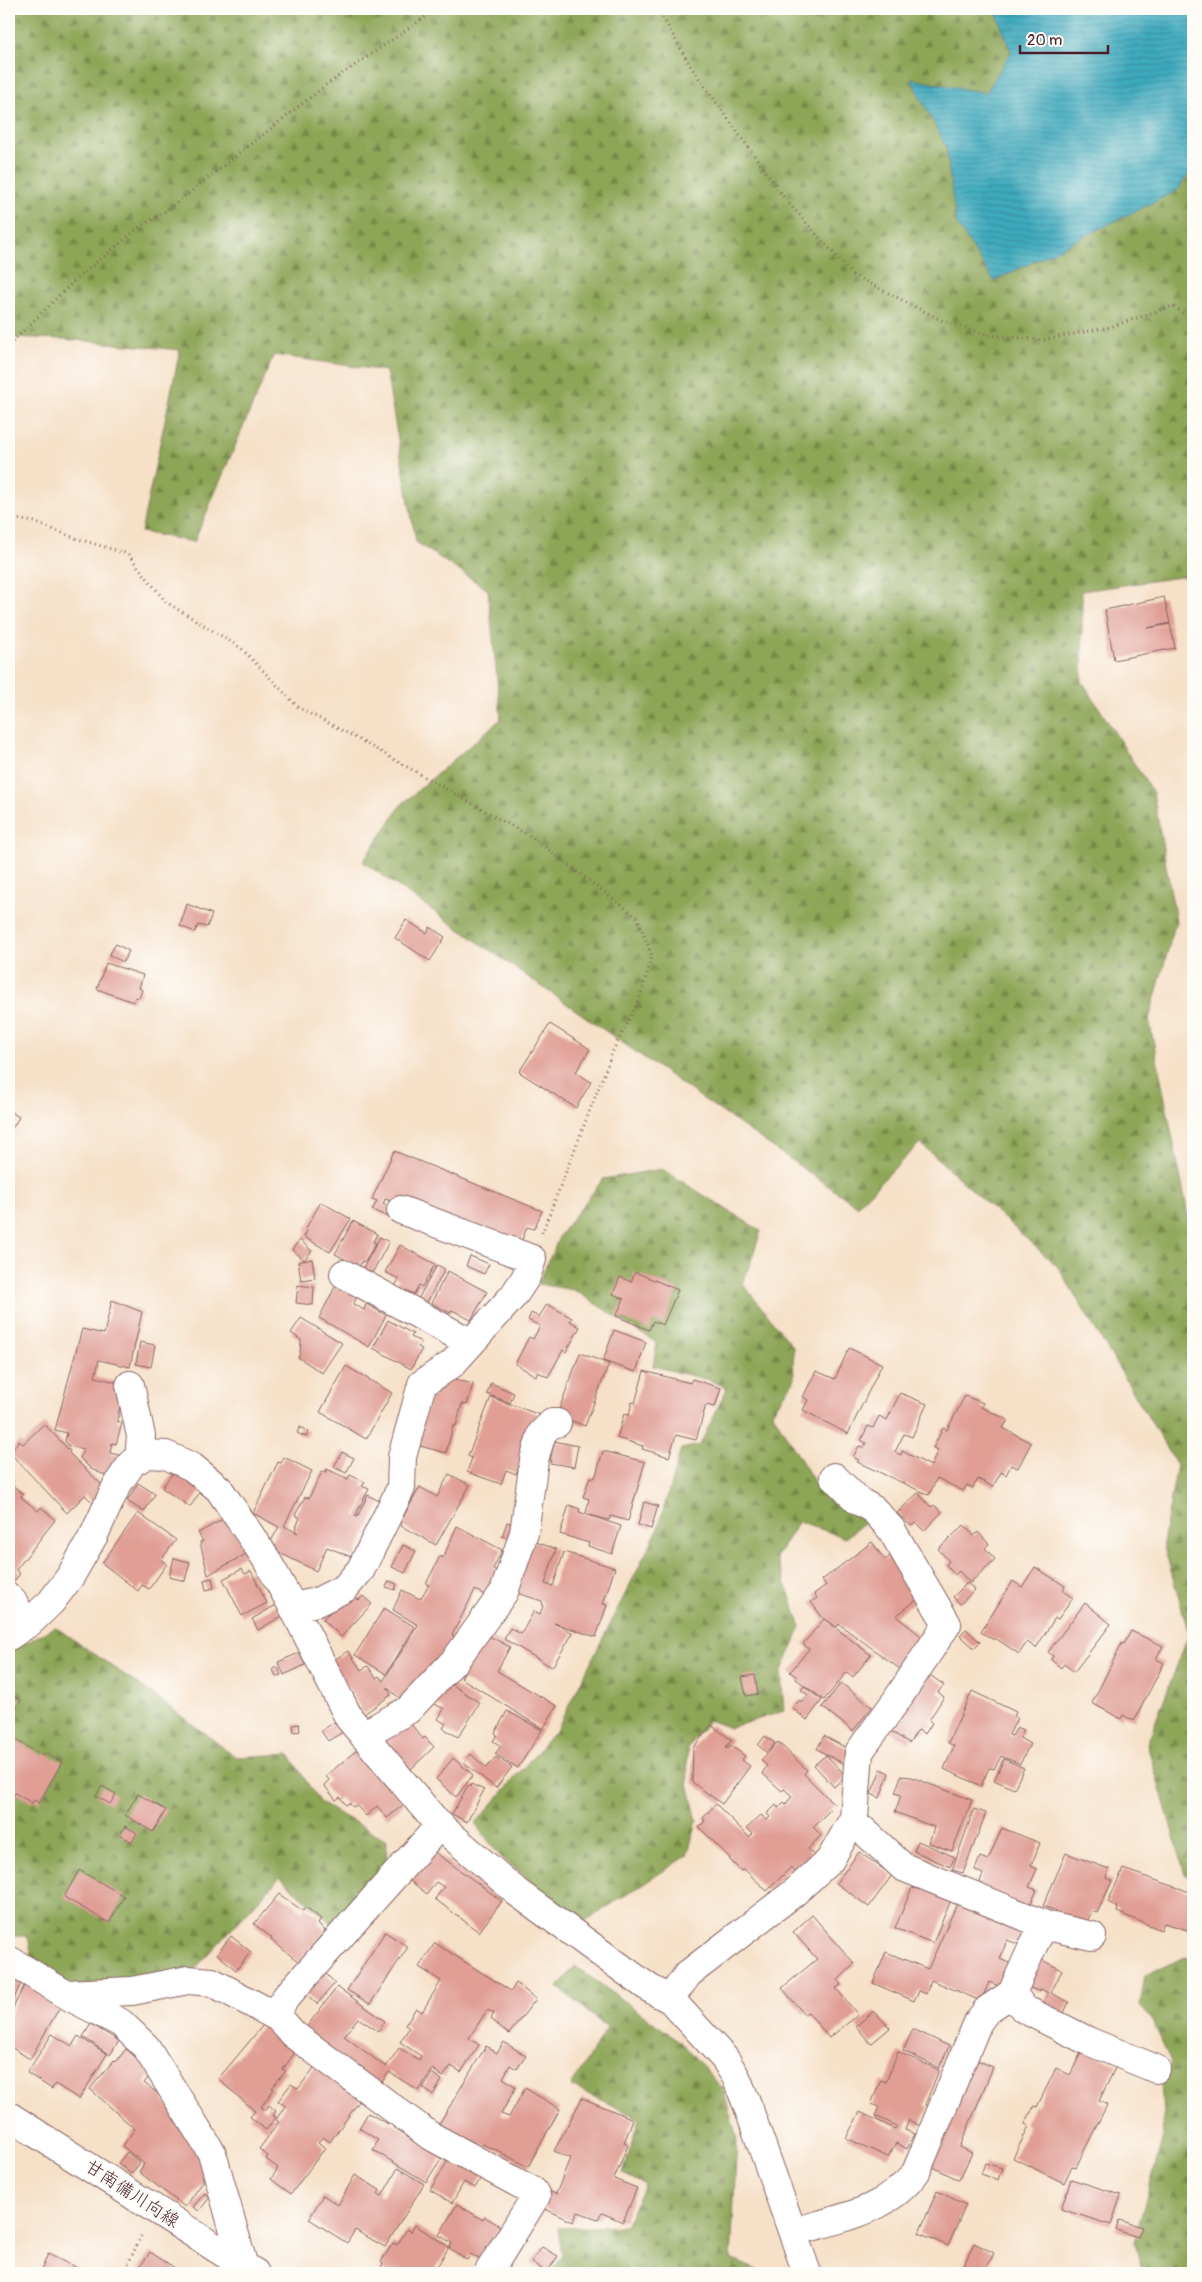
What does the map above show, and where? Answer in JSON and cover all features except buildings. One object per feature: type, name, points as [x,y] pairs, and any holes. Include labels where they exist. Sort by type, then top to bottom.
[{"type":"street","points":[[293,1607],[317,1602],[345,1588],[361,1569],[401,1488],[402,1457],[422,1384],[452,1364],[514,1295],[526,1277],[532,1259],[401,1210]]},
{"type":"street","points":[[344,1274],[471,1343]]},
{"type":"street","points":[[130,1385],[140,1436],[139,1459]]},
{"type":"street","points":[[362,1735],[408,1710],[456,1659],[504,1592],[524,1534],[534,1460],[542,1433],[552,1423],[558,1423]]},
{"type":"street","points":[[17,1630],[51,1602],[70,1576],[94,1535],[117,1486],[132,1463],[147,1454],[166,1455],[192,1467],[219,1489],[265,1556],[349,1718],[440,1825],[518,1893],[649,1988],[670,1999],[725,2059],[736,2077],[807,2273]]},
{"type":"street","points":[[670,1999],[688,1974],[795,1892],[830,1860],[854,1818],[859,1752],[896,1702],[947,1624],[891,1529],[874,1510],[858,1500],[834,1477]]},
{"type":"street","points":[[9,1598],[13,1602],[17,1630]]},
{"type":"street","points":[[851,1823],[864,1831],[903,1867],[1048,1926],[1092,1936]]},
{"type":"street","points":[[279,2018],[280,2006],[286,1997],[440,1825]]},
{"type":"street","points":[[793,2232],[868,2210],[886,2201],[906,2186],[916,2172],[978,2022],[987,2010],[1012,1993],[1042,1929],[1048,1926]]},
{"type":"street","points":[[9,1960],[65,1994],[121,2023],[146,2048],[212,2153],[250,2270]]},
{"type":"street","points":[[65,1994],[132,1991],[188,1980],[212,1982],[279,2018],[293,2034],[429,2135],[532,2191],[536,2196],[488,2273]]},
{"type":"street","points":[[1012,1993],[1024,2009],[1088,2042],[1156,2069]]},
{"type":"street","name":"甘南備川向線","points":[[9,2116],[250,2270]]},
{"type":"path","points":[[9,345],[73,282],[141,226],[170,208],[326,85],[437,9]]},
{"type":"path","points":[[658,9],[691,67],[786,200],[853,275],[943,322],[989,334],[1043,340],[1110,327],[1173,306],[1193,319]]},
{"type":"path","points":[[9,518],[34,522],[74,538],[128,554],[166,602],[241,648],[299,708],[349,734],[533,838],[637,917],[652,956],[641,995],[613,1051],[532,1259]]},
{"type":"path","points":[[124,2273],[154,2209]]},
{"type":"green space","points":[[9,9],[1193,9],[1193,584],[1187,576],[1082,591],[1082,681],[1153,793],[1176,921],[1149,1019],[1193,1240],[1193,1877],[1185,1874],[1147,1744],[1189,1634],[1163,1543],[1177,1465],[1058,1267],[920,1143],[857,1206],[363,862],[401,805],[501,719],[488,590],[416,542],[386,371],[274,355],[194,542],[141,532],[180,350],[64,339],[9,337]]},
{"type":"green space","points":[[662,1169],[761,1231],[743,1284],[793,1347],[794,1381],[772,1412],[815,1483],[868,1520],[845,1538],[799,1521],[776,1557],[801,1627],[781,1673],[784,1711],[730,1728],[709,1720],[687,1748],[688,1784],[697,1821],[687,1856],[582,1923],[500,1856],[475,1824],[557,1729],[657,1531],[681,1449],[700,1445],[727,1388],[709,1380],[653,1366],[657,1343],[574,1290],[538,1284],[560,1235],[603,1179]]},
{"type":"green space","points":[[55,1627],[144,1688],[236,1757],[289,1754],[320,1803],[387,1840],[386,1873],[334,1925],[280,1877],[192,1972],[62,1987],[33,1965],[28,1936],[9,1936],[9,1652]]},
{"type":"green space","points":[[1185,1957],[1193,1959],[1193,2273],[1143,2273],[1134,2242],[1164,2134],[1161,2082],[1171,2062],[1154,2024],[1140,2005],[1145,1975]]},
{"type":"green space","points":[[575,1966],[682,2043],[723,2089],[737,2138],[731,2259],[764,2273],[551,2273],[562,2255],[558,2228],[625,2226],[645,2185],[623,2174],[639,2118],[571,2086],[607,2028],[558,1987]]},
{"type":"water","points":[[995,9],[1193,9],[1193,167],[1178,190],[994,281],[956,223],[946,147],[911,79],[986,93],[1011,52]]}]
